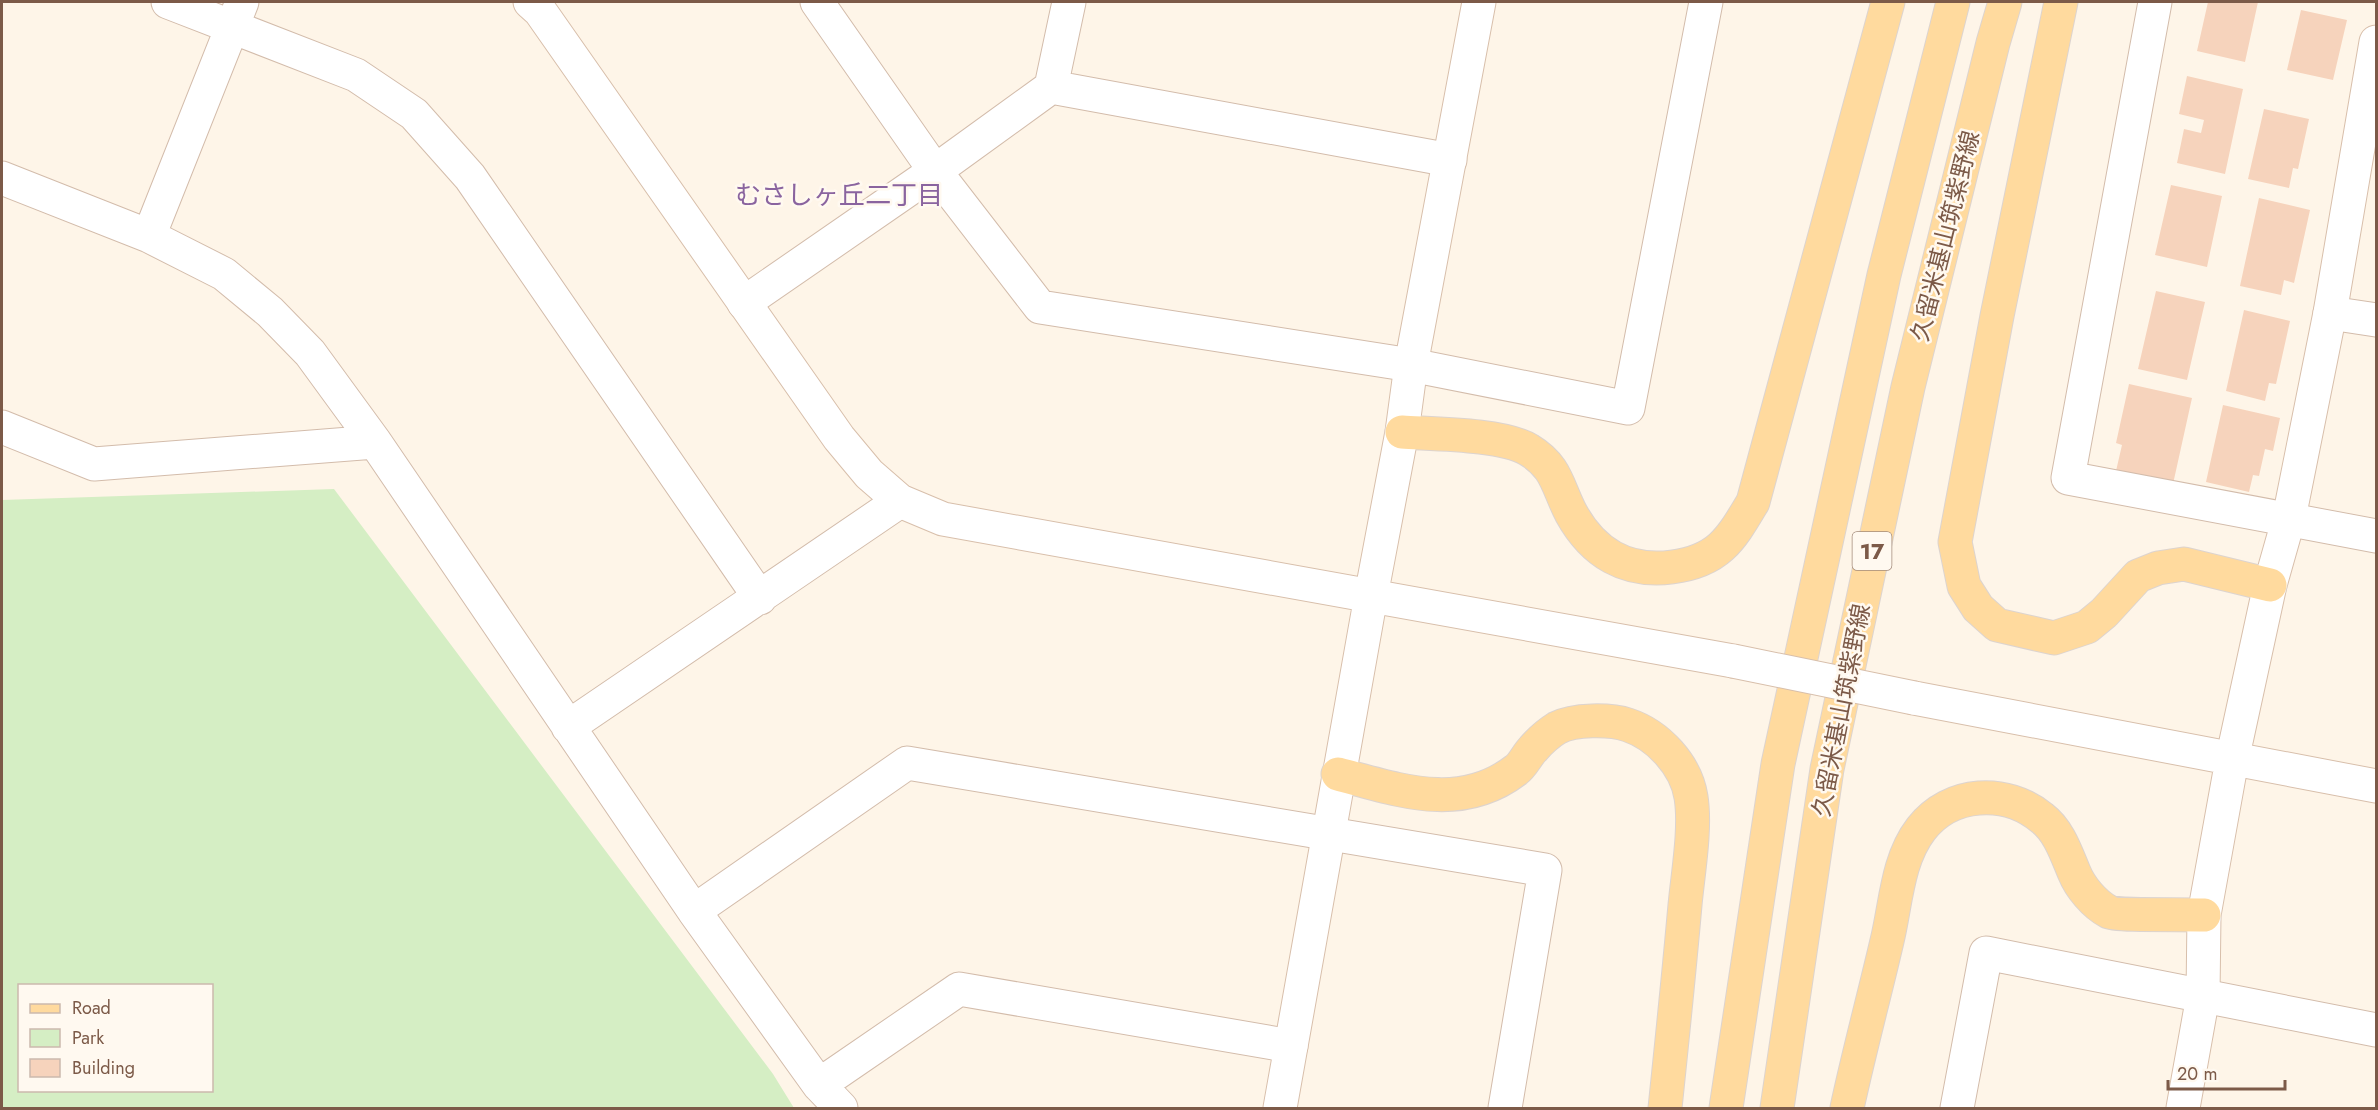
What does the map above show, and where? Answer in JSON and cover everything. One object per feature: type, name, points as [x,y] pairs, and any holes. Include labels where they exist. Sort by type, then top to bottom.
[{"type":"main road","points":[[1402,432],[1491,438],[1527,448],[1552,468],[1572,514],[1601,552],[1625,565],[1656,569],[1679,566],[1706,558],[1730,540],[1753,502],[1888,2]]},
{"type":"main road","name":"久留米基山筑紫野線","points":[[1726,1108],[1785,729],[1884,275],[1953,2]]},
{"type":"main road","name":"久留米基山筑紫野線","points":[[1778,1108],[1827,769],[1908,387],[2005,2]]},
{"type":"main road","points":[[2061,2],[1997,316],[1955,542],[1964,586],[1978,608],[1997,625],[2054,638],[2086,627],[2104,613],[2138,576],[2158,568],[2184,564],[2270,585]]},
{"type":"main road","points":[[1338,774],[1413,793],[1447,797],[1486,788],[1518,769],[1534,747],[1558,728],[1585,722],[1615,721],[1638,728],[1663,746],[1684,774],[1691,797],[1691,843],[1665,1108]]},
{"type":"main road","points":[[1847,1108],[1903,865],[1920,830],[1936,814],[1953,803],[1974,798],[1999,797],[2027,808],[2043,819],[2061,841],[2075,876],[2089,896],[2110,913],[2204,915]]},
{"type":"street","points":[[168,2],[237,14],[356,75],[414,114],[470,177],[760,598]]},
{"type":"street","points":[[530,2],[540,11],[839,438],[869,474],[900,501],[943,519],[1733,661],[2232,760],[2376,786]]},
{"type":"street","points":[[817,2],[935,171],[1040,307],[1411,365],[1628,408],[1706,2]]},
{"type":"street","points":[[744,303],[935,171],[1051,87],[1069,2]]},
{"type":"street","points":[[1280,1108],[1338,774],[1402,432],[1411,365],[1479,2]]},
{"type":"street","points":[[2155,2],[2068,478],[2376,536]]},
{"type":"street","points":[[149,236],[237,14]]},
{"type":"street","points":[[2183,1108],[2203,996],[2204,915],[2232,760],[2270,585],[2289,518],[2330,313],[2376,42]]},
{"type":"street","points":[[1051,87],[1450,160]]},
{"type":"street","points":[[2,178],[149,236],[224,274],[270,312],[310,353],[375,442],[694,911],[819,1084],[841,1108]]},
{"type":"street","points":[[2330,313],[2376,320]]},
{"type":"street","points":[[2,427],[94,464],[375,442]]},
{"type":"street","points":[[568,727],[900,501]]},
{"type":"street","points":[[694,911],[907,763],[1545,870],[1505,1108]]},
{"type":"street","points":[[1957,1108],[1986,952],[2376,1030]]},
{"type":"street","points":[[819,1084],[959,989],[1291,1046]]},
{"type":"green space","points":[[334,489],[773,1074],[794,1108],[2,1108],[2,500]]},
{"type":"building","points":[[2208,2],[2258,2],[2245,62],[2197,51]]},
{"type":"building","points":[[2301,10],[2347,20],[2333,80],[2287,70]]},
{"type":"building","points":[[2187,76],[2243,89],[2225,174],[2177,163],[2184,129],[2201,133],[2204,120],[2179,114]]},
{"type":"building","points":[[2264,109],[2309,119],[2298,169],[2293,168],[2289,188],[2248,179]]},
{"type":"building","points":[[2171,185],[2222,196],[2207,267],[2155,255]]},
{"type":"building","points":[[2259,198],[2310,210],[2294,283],[2284,280],[2281,295],[2240,286]]},
{"type":"building","points":[[2156,291],[2205,302],[2187,380],[2138,369]]},
{"type":"building","points":[[2244,310],[2290,321],[2276,384],[2269,383],[2265,401],[2226,391]]},
{"type":"building","points":[[2129,384],[2192,398],[2173,484],[2116,471],[2122,445],[2116,443]]},
{"type":"building","points":[[2223,405],[2280,418],[2273,451],[2265,449],[2259,476],[2253,475],[2249,492],[2206,482]]},
{"type":"district","name":"むさしヶ丘二丁目","points":[[839,195]]}]
